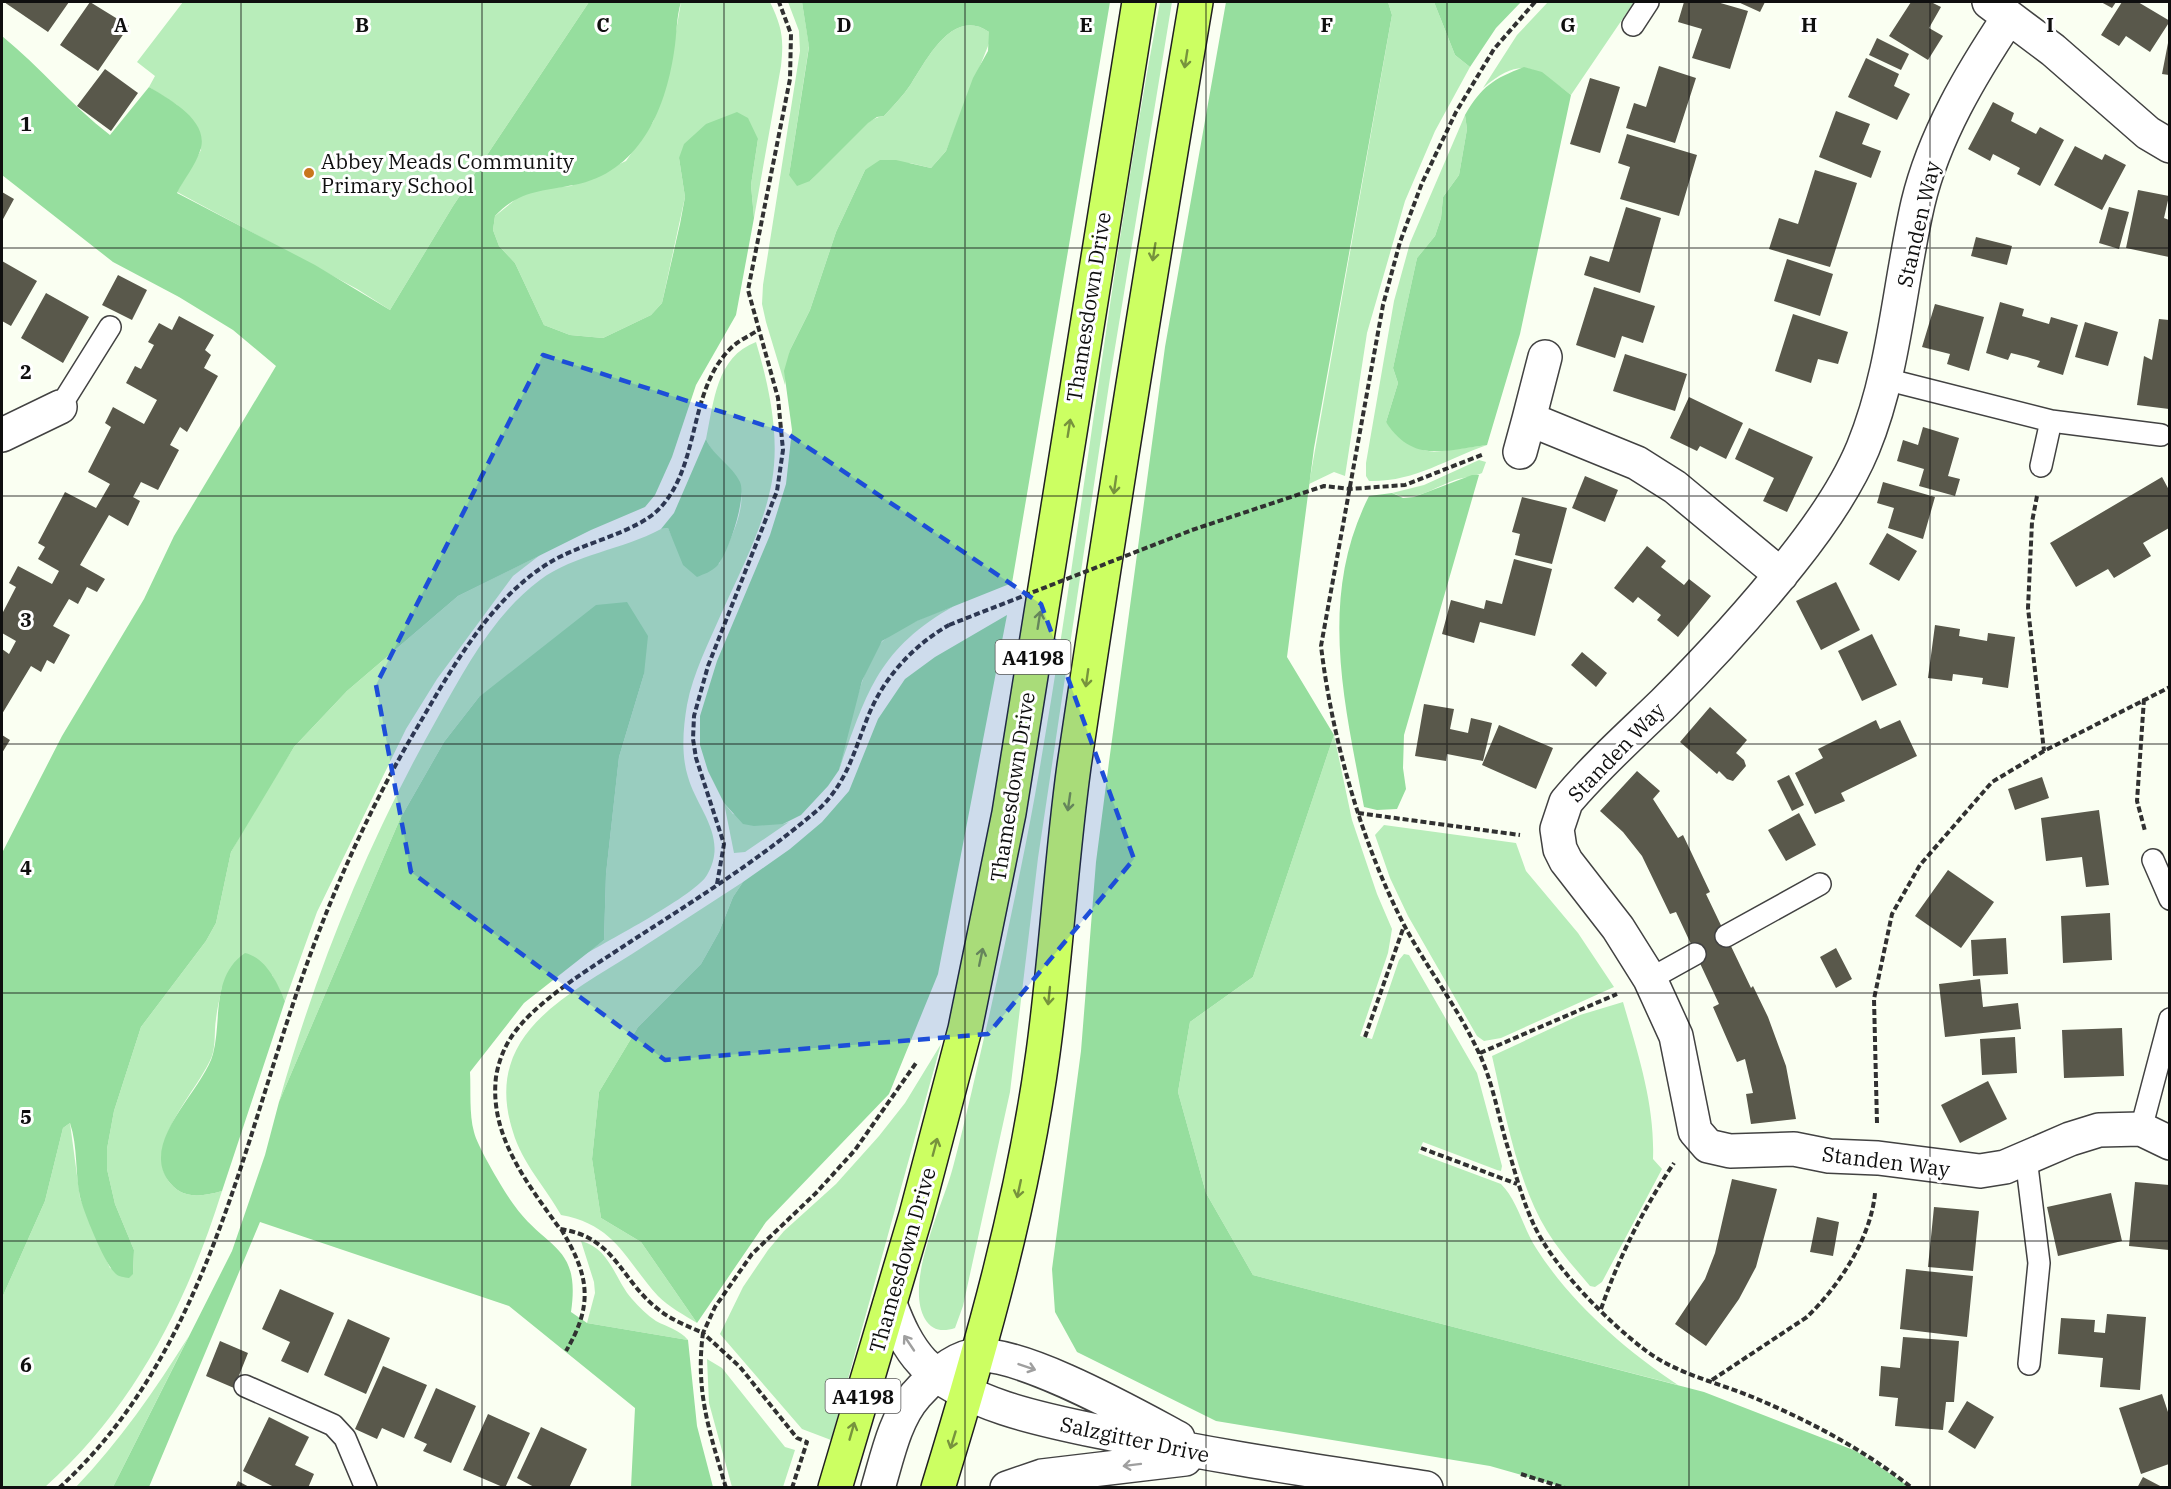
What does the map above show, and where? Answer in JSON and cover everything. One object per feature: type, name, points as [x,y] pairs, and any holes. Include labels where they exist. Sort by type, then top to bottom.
[{"type":"main road","name":"Thamesdown Drive","points":[[835,1488],[890,1304],[954,1074],[988,924],[1009,813],[1139,2]]},
{"type":"main road","name":"A4198","points":[[938,1488],[979,1354],[1013,1220],[1043,1052],[1064,835],[1118,471],[1196,2]]},
{"type":"street","points":[[1999,9],[2053,50],[2139,125],[2169,146]]},
{"type":"street","name":"Standen Way","points":[[1557,838],[1566,802],[1743,620],[1814,533],[1848,478],[1863,449],[1886,379],[1918,204],[1932,157],[1951,114],[1986,52],[1999,9]]},
{"type":"street","points":[[1520,452],[1545,357]]},
{"type":"street","points":[[2,435],[60,407]]},
{"type":"street","points":[[1530,419],[1636,463],[1675,487],[1780,575]]},
{"type":"street","points":[[1557,838],[1566,861],[1597,899],[1650,979],[1676,1036],[1695,1131]]},
{"type":"street","name":"Standen Way","points":[[1695,1131],[1708,1146],[1720,1149],[1794,1149],[1829,1156],[1878,1158],[1980,1171],[2005,1167],[2099,1130],[2155,1136]]},
{"type":"street","name":"Salzgitter Drive","points":[[890,1304],[908,1343],[924,1363],[968,1392],[1026,1416],[1211,1455],[1426,1488]]},
{"type":"street","points":[[878,1488],[904,1412],[915,1395],[959,1360],[979,1354],[1012,1362],[1081,1387],[1211,1455]]},
{"type":"street","points":[[1006,1488],[1042,1476],[1211,1455]]},
{"type":"lane","points":[[1633,25],[1648,2]]},
{"type":"lane","points":[[60,407],[110,327]]},
{"type":"lane","points":[[1886,379],[2051,421],[2161,435]]},
{"type":"lane","points":[[2041,466],[2051,421]]},
{"type":"lane","points":[[2153,860],[2169,899]]},
{"type":"lane","points":[[1726,936],[1820,884]]},
{"type":"lane","points":[[1650,979],[1695,954]]},
{"type":"lane","name":"Standen Way","points":[[2155,1136],[2169,1019]]},
{"type":"lane","points":[[2026,1158],[2039,1263],[2029,1364]]},
{"type":"lane","points":[[245,1386],[333,1425],[345,1438],[366,1488]]},
{"type":"path","points":[[717,884],[724,844],[696,758],[693,739],[694,716],[708,666],[772,506],[781,470],[783,450],[778,398],[748,290],[790,79],[792,52],[789,24],[779,2]]},
{"type":"path","points":[[1534,2],[1494,49],[1456,112],[1403,232],[1383,304],[1321,646],[1327,686],[1358,813],[1378,872],[1405,926],[1450,998],[1480,1053],[1518,1184],[1533,1225],[1551,1253],[1601,1310],[1645,1350],[1677,1370],[1712,1380],[1767,1404],[1862,1454],[1912,1488]]},
{"type":"path","points":[[58,1488],[85,1461],[128,1407],[172,1336],[194,1293],[226,1217],[320,926],[388,780],[419,724],[493,613],[517,587],[552,560],[638,524],[660,508],[686,464],[707,386],[714,371],[731,348],[760,329]]},
{"type":"path","points":[[566,1351],[581,1321],[585,1302],[585,1280],[575,1253],[510,1154],[499,1125],[496,1096],[500,1059],[510,1038],[522,1024],[562,989],[803,823],[829,799],[850,766],[870,713],[891,676],[927,637],[949,625],[1192,530],[1324,486],[1350,489],[1405,485],[1482,454],[1520,452]]},
{"type":"path","points":[[2041,466],[2032,522],[2028,608],[2044,751]]},
{"type":"path","points":[[1016,610],[1019,589]]},
{"type":"path","points":[[1712,1380],[1807,1317],[1832,1291],[1853,1256],[1868,1219],[1875,1199],[1878,1158],[1874,999],[1892,914],[1920,866],[1992,782],[2044,751],[2169,687]]},
{"type":"path","points":[[2144,698],[2137,801],[2153,860]]},
{"type":"path","points":[[1358,813],[1557,838]]},
{"type":"path","points":[[1365,1037],[1405,926]]},
{"type":"path","points":[[1480,1053],[1650,979]]},
{"type":"path","points":[[726,1488],[700,1391],[699,1359],[703,1333],[715,1306],[752,1254],[816,1193],[855,1150],[884,1112],[918,1060]]},
{"type":"path","points":[[1601,1310],[1617,1264],[1651,1197],[1695,1131]]},
{"type":"path","points":[[1421,1148],[1518,1184]]},
{"type":"path","points":[[560,1228],[588,1236],[603,1246],[656,1309],[703,1333],[740,1367],[797,1438],[807,1442],[792,1488]]},
{"type":"path","points":[[1521,1474],[1565,1488]]},
{"type":"highlighted area","points":[[543,355],[785,432],[1041,604],[1134,859],[988,1034],[665,1060],[411,872],[376,685]]},
{"type":"green space","name":"Abbey Meads Community Primary School","points":[[183,2],[589,2],[453,206],[390,310],[357,289],[177,192],[201,150],[177,105],[149,87],[155,76],[137,62]]},
{"type":"green space","points":[[589,2],[681,2],[670,74],[664,96],[645,137],[615,168],[596,178],[574,185],[531,193],[513,201],[495,216],[493,230],[499,246],[515,263],[544,325],[570,335],[603,338],[651,315],[662,303],[680,224],[685,197],[679,158],[684,144],[706,124],[737,112],[748,118],[758,139],[751,185],[754,218],[736,315],[696,385],[672,457],[655,495],[645,507],[591,530],[458,596],[347,691],[294,747],[231,852],[216,923],[206,941],[141,1027],[114,1111],[107,1149],[107,1169],[115,1204],[134,1250],[133,1274],[129,1278],[120,1276],[111,1269],[90,1226],[80,1197],[70,1123],[63,1128],[45,1201],[2,1298],[2,853],[62,736],[144,599],[174,536],[276,366],[233,330],[179,297],[113,262],[2,175],[2,36],[110,135],[149,87],[177,105],[194,121],[202,140],[198,157],[177,193],[315,265],[390,310],[453,206]]},
{"type":"green space","points":[[681,2],[770,2],[777,19],[782,40],[781,66],[754,218],[751,185],[758,139],[679,158],[685,197],[662,303],[651,315],[603,338],[570,335],[544,325],[515,263],[499,246],[493,230],[495,216],[521,195],[540,189],[571,186],[626,161],[653,122],[668,78]]},
{"type":"green space","points":[[788,2],[802,2],[809,46],[789,175],[810,181],[855,133],[875,119],[884,116],[898,101],[942,39],[964,26],[976,26],[989,32],[990,41],[946,151],[931,168],[910,163],[865,170],[836,232],[810,310],[790,350],[785,385],[762,304],[763,285],[800,51],[799,31]]},
{"type":"green space","points":[[802,2],[1110,2],[1012,583],[917,621],[882,641],[862,681],[839,770],[828,786],[801,815],[783,824],[754,826],[743,824],[724,803],[708,771],[700,745],[700,716],[717,661],[770,535],[786,484],[792,430],[784,371],[790,350],[810,310],[836,232],[865,170],[880,160],[896,160],[931,168],[946,151],[973,78],[988,51],[989,32],[976,26],[964,26],[953,31],[933,50],[908,88],[884,116],[877,117],[868,123],[810,181],[797,186],[789,175],[809,47]]},
{"type":"green space","points":[[1160,2],[1172,2],[1110,378],[1038,858],[1010,1092],[963,1306],[955,1328],[938,1330],[925,1319],[920,1303],[919,1285],[922,1265],[963,1128],[1030,822],[1052,696],[1126,200]]},
{"type":"green space","points":[[1226,2],[1388,2],[1392,15],[1314,448],[1287,657],[1334,735],[1253,977],[1190,1022],[1178,1092],[1206,1193],[1253,1275],[1704,1392],[1856,1451],[1910,1487],[1563,1487],[1490,1466],[1216,1421],[1077,1352],[1055,1312],[1052,1269],[1081,1051],[1096,862],[1109,762],[1165,347]]},
{"type":"green space","points":[[1388,2],[1434,2],[1455,55],[1470,67],[1435,131],[1405,201],[1367,333],[1345,476],[1334,472],[1309,484],[1392,15]]},
{"type":"green space","points":[[1434,2],[1521,2],[1496,28],[1470,67],[1455,55]]},
{"type":"green space","points":[[1548,2],[1634,2],[1571,95],[1538,72],[1519,68],[1497,77],[1483,88],[1517,35]]},
{"type":"green space","points":[[1524,67],[1542,72],[1571,95],[1520,334],[1487,445],[1444,451],[1419,449],[1407,444],[1396,435],[1386,422],[1398,383],[1393,368],[1417,258],[1435,236],[1441,218],[1443,197],[1459,175],[1467,129],[1465,115],[1477,97],[1489,85],[1504,75]]},
{"type":"green space","points":[[1465,115],[1467,129],[1459,175],[1443,197],[1441,218],[1435,236],[1417,258],[1393,368],[1398,383],[1386,422],[1423,450],[1434,452],[1487,445],[1416,474],[1369,481],[1366,476],[1366,463],[1394,301],[1410,243]]},
{"type":"green space","points":[[756,342],[765,376],[774,428],[772,481],[758,531],[697,669],[684,723],[686,769],[692,789],[709,824],[715,849],[707,875],[687,894],[582,956],[604,940],[606,874],[619,757],[644,674],[479,697],[444,742],[400,819],[279,1102],[310,1002],[367,857],[438,717],[482,643],[508,609],[540,580],[554,571],[661,529],[668,528],[674,541],[719,564],[738,520],[742,497],[735,476],[715,454],[706,439],[715,396],[725,370],[732,358]]},
{"type":"green space","points":[[706,439],[737,476],[740,482],[741,500],[735,526],[721,560],[712,570],[697,577],[683,565],[668,528],[661,529],[674,513]]},
{"type":"green space","points":[[1479,460],[1486,462],[1482,473],[1455,480],[1416,495],[1401,496],[1392,493],[1424,485]]},
{"type":"green space","points":[[1472,475],[1479,475],[1404,735],[1403,768],[1406,789],[1397,809],[1377,810],[1364,807],[1343,689],[1340,650],[1340,611],[1344,572],[1353,534],[1369,496],[1392,493],[1403,498],[1414,497]]},
{"type":"green space","points":[[540,555],[513,576],[437,679],[406,729],[317,912],[285,1001],[272,975],[222,987],[216,1015],[212,1056],[166,1136],[162,1153],[163,1169],[171,1184],[182,1193],[195,1195],[222,1191],[192,1273],[154,1351],[131,1388],[105,1423],[77,1456],[45,1487],[2,1488],[2,1298],[45,1201],[63,1128],[70,1123],[80,1198],[110,1268],[133,1274],[134,1250],[115,1204],[107,1169],[107,1149],[114,1111],[141,1027],[206,941],[216,923],[231,852],[254,811],[294,747],[347,691],[458,596]]},
{"type":"green space","points":[[627,602],[648,636],[644,674],[619,757],[606,874],[604,940],[524,1003],[470,1072],[471,1118],[480,1148],[510,1199],[526,1220],[566,1260],[571,1273],[573,1290],[571,1312],[587,1323],[688,1340],[697,1426],[713,1487],[631,1487],[635,1408],[509,1306],[260,1222],[149,1487],[113,1487],[232,1251],[265,1155],[279,1102],[400,819],[444,742],[479,697],[596,605]]},
{"type":"green space","points":[[954,606],[928,622],[908,639],[878,675],[858,718],[839,770],[856,700],[869,663],[877,649],[884,640],[900,629]]},
{"type":"green space","points":[[1007,615],[938,974],[889,1094],[766,1222],[697,1323],[641,1242],[601,1218],[592,1159],[599,1092],[638,1027],[701,964],[719,932],[733,897],[743,882],[790,849],[822,822],[849,791],[878,719],[905,679],[935,657]]},
{"type":"green space","points":[[1334,735],[1352,820],[1377,894],[1392,929],[1388,953],[1360,1036],[1372,1039],[1399,960],[1404,954],[1409,955],[1477,1073],[1502,1166],[1501,1171],[1497,1170],[1423,1142],[1418,1153],[1501,1184],[1512,1198],[1536,1248],[1565,1288],[1600,1324],[1678,1385],[1253,1275],[1206,1193],[1178,1092],[1190,1022],[1253,977]]},
{"type":"green space","points":[[724,803],[733,814],[783,824],[789,822],[745,852],[734,853]]},
{"type":"green space","points":[[1384,825],[1516,843],[1526,871],[1578,933],[1614,987],[1501,1038],[1484,1041],[1477,1036],[1408,916],[1390,878],[1375,835]]},
{"type":"green space","points":[[743,882],[733,897],[719,932],[701,964],[638,1027],[599,1092],[592,1159],[601,1218],[641,1242],[697,1323],[658,1296],[618,1246],[607,1236],[580,1220],[561,1215],[528,1165],[513,1132],[506,1099],[509,1070],[519,1045],[535,1023],[556,1004],[580,986]]},
{"type":"green space","points":[[245,953],[265,965],[285,1001],[222,1191],[189,1195],[182,1193],[171,1184],[162,1168],[161,1152],[166,1135],[175,1118],[207,1069],[216,1041],[222,986],[234,963]]},
{"type":"green space","points":[[1623,1002],[1640,1060],[1648,1099],[1653,1159],[1662,1169],[1602,1282],[1595,1287],[1590,1286],[1562,1252],[1537,1212],[1513,1146],[1492,1056],[1580,1015]]},
{"type":"green space","points":[[941,1044],[831,1440],[802,1429],[720,1334],[743,1287],[768,1250],[784,1231],[836,1184],[879,1136],[905,1103]]},
{"type":"green space","points":[[581,1241],[599,1250],[626,1291],[643,1311],[688,1340],[587,1323],[595,1293],[594,1282]]},
{"type":"green space","points":[[189,1336],[113,1487],[75,1488],[136,1415]]},
{"type":"green space","points":[[707,1359],[722,1368],[785,1447],[795,1450],[783,1487],[732,1487],[709,1403]]},
{"type":"building","points":[[4,2],[69,2],[48,32]]},
{"type":"building","points":[[90,2],[129,26],[98,71],[60,45]]},
{"type":"building","points":[[1684,2],[1717,2],[1748,11],[1730,69],[1692,58],[1702,29],[1678,22]]},
{"type":"building","points":[[1738,2],[1765,2],[1760,12]]},
{"type":"building","points":[[1911,2],[1931,2],[1941,7],[1929,28],[1943,36],[1928,60],[1889,36]]},
{"type":"building","points":[[2101,2],[2116,2],[2112,8]]},
{"type":"building","points":[[2122,2],[2138,2],[2170,21],[2150,52],[2126,36],[2119,46],[2101,35]]},
{"type":"building","points":[[1877,38],[1909,54],[1901,70],[1869,55]]},
{"type":"building","points":[[2169,43],[2169,75],[2162,74]]},
{"type":"building","points":[[1866,58],[1899,74],[1894,86],[1910,94],[1897,120],[1848,97]]},
{"type":"building","points":[[1659,66],[1696,78],[1675,143],[1626,128],[1634,103],[1646,107]]},
{"type":"building","points":[[105,69],[138,93],[111,131],[77,106]]},
{"type":"building","points":[[1590,78],[1620,87],[1600,153],[1570,144]]},
{"type":"building","points":[[1993,102],[2014,113],[2011,121],[2036,134],[2040,127],[2064,140],[2040,186],[2017,174],[2020,168],[1993,154],[1990,161],[1968,149]]},
{"type":"building","points":[[1836,111],[1870,124],[1862,144],[1881,151],[1871,178],[1819,157]]},
{"type":"building","points":[[1627,134],[1697,155],[1679,216],[1620,199],[1630,167],[1618,163]]},
{"type":"building","points":[[2075,146],[2102,160],[2105,154],[2126,165],[2102,210],[2054,185]]},
{"type":"building","points":[[1815,170],[1857,183],[1830,267],[1769,249],[1779,218],[1798,224]]},
{"type":"building","points":[[2138,190],[2169,196],[2164,218],[2169,220],[2169,257],[2126,248]]},
{"type":"building","points":[[2,192],[14,199],[2,221]]},
{"type":"building","points":[[1626,207],[1661,218],[1640,293],[1584,275],[1590,256],[1609,262]]},
{"type":"building","points":[[2109,207],[2129,212],[2119,249],[2099,243]]},
{"type":"building","points":[[1976,237],[2012,246],[2007,265],[1971,256]]},
{"type":"building","points":[[1787,259],[1833,274],[1820,316],[1774,301]]},
{"type":"building","points":[[2,261],[37,281],[11,326],[2,321]]},
{"type":"building","points":[[118,275],[147,290],[132,320],[102,305]]},
{"type":"building","points":[[1594,287],[1655,306],[1643,343],[1622,336],[1615,358],[1576,345]]},
{"type":"building","points":[[46,293],[89,317],[63,363],[21,338]]},
{"type":"building","points":[[2000,302],[2024,309],[2022,316],[2049,324],[2051,317],[2078,325],[2063,375],[2037,367],[2040,361],[2027,357],[2011,353],[2008,360],[1986,353]]},
{"type":"building","points":[[1935,304],[1984,317],[1969,371],[1947,364],[1950,354],[1922,347]]},
{"type":"building","points":[[1793,314],[1848,332],[1838,364],[1818,359],[1811,383],[1775,371]]},
{"type":"building","points":[[179,316],[214,335],[205,350],[211,355],[204,368],[218,376],[187,432],[180,427],[170,445],[179,450],[158,490],[141,482],[133,497],[140,501],[128,526],[109,515],[80,565],[105,579],[97,592],[87,587],[78,604],[69,599],[53,626],[70,635],[54,664],[47,660],[41,672],[31,666],[2,714],[2,649],[9,654],[16,641],[2,633],[2,614],[16,587],[9,583],[18,566],[52,584],[59,571],[38,559],[45,547],[38,543],[65,492],[96,508],[110,484],[88,472],[111,427],[105,423],[113,407],[144,424],[157,400],[126,383],[135,366],[141,369],[154,345],[148,342],[159,323],[172,330]]},
{"type":"building","points":[[2159,319],[2169,320],[2169,409],[2137,405],[2144,356],[2152,360]]},
{"type":"building","points":[[2085,322],[2118,332],[2108,366],[2075,357]]},
{"type":"building","points":[[1625,354],[1687,374],[1675,411],[1613,391]]},
{"type":"building","points":[[1689,397],[1743,423],[1726,459],[1700,446],[1697,451],[1670,438]]},
{"type":"building","points":[[1923,427],[1959,438],[1948,476],[1960,479],[1955,496],[1919,486],[1924,469],[1897,461],[1903,440],[1918,445]]},
{"type":"building","points":[[1749,428],[1813,457],[1787,512],[1763,501],[1774,478],[1735,459]]},
{"type":"building","points":[[1585,476],[1618,490],[1605,522],[1572,508]]},
{"type":"building","points":[[2162,477],[2169,490],[2169,528],[2143,543],[2151,556],[2114,578],[2108,569],[2076,587],[2050,543]]},
{"type":"building","points":[[1883,482],[1935,497],[1923,539],[1888,528],[1894,508],[1877,503]]},
{"type":"building","points":[[1522,497],[1567,508],[1552,564],[1515,555],[1520,534],[1512,532]]},
{"type":"building","points":[[1887,533],[1917,551],[1899,581],[1869,564]]},
{"type":"building","points":[[1647,546],[1666,561],[1661,567],[1684,585],[1689,579],[1711,596],[1678,637],[1657,620],[1661,615],[1638,597],[1633,603],[1614,588]]},
{"type":"building","points":[[1514,559],[1552,569],[1535,636],[1480,622],[1474,643],[1442,634],[1451,600],[1484,609],[1486,600],[1502,604]]},
{"type":"building","points":[[1836,582],[1860,630],[1821,650],[1796,601]]},
{"type":"building","points":[[1935,625],[1960,629],[1959,636],[1987,641],[1988,633],[2015,637],[2008,688],[1982,684],[1983,678],[1953,674],[1952,681],[1928,678]]},
{"type":"building","points":[[1872,634],[1897,685],[1862,701],[1838,651]]},
{"type":"building","points":[[1582,652],[1607,673],[1596,687],[1571,665]]},
{"type":"building","points":[[1424,704],[1454,709],[1450,729],[1468,733],[1471,718],[1492,723],[1483,761],[1447,754],[1446,761],[1415,756]]},
{"type":"building","points":[[1710,707],[1747,740],[1736,753],[1744,760],[1746,766],[1733,781],[1727,779],[1719,771],[1717,774],[1680,742]]},
{"type":"building","points":[[1876,720],[1880,729],[1900,720],[1917,756],[1841,793],[1845,801],[1815,814],[1795,773],[1823,758],[1818,749]]},
{"type":"building","points":[[1499,725],[1553,748],[1536,789],[1482,765]]},
{"type":"building","points":[[2,735],[10,740],[2,753]]},
{"type":"building","points":[[1637,771],[1660,791],[1653,799],[1678,838],[1683,835],[1710,892],[1706,894],[1751,988],[1753,986],[1768,1017],[1786,1066],[1796,1119],[1751,1124],[1746,1094],[1753,1093],[1745,1059],[1737,1062],[1713,1007],[1719,1004],[1676,912],[1670,914],[1642,856],[1623,832],[1600,811]]},
{"type":"building","points":[[1789,775],[1804,805],[1792,811],[1777,781]]},
{"type":"building","points":[[2042,777],[2049,798],[2015,810],[2008,789]]},
{"type":"building","points":[[2099,810],[2109,885],[2086,887],[2082,857],[2046,861],[2041,818]]},
{"type":"building","points":[[1799,813],[1816,845],[1786,861],[1768,830]]},
{"type":"building","points":[[1948,870],[1994,902],[1961,948],[1915,916]]},
{"type":"building","points":[[2110,913],[2112,960],[2063,963],[2061,916]]},
{"type":"building","points":[[2006,938],[2008,974],[1973,976],[1971,940]]},
{"type":"building","points":[[1836,948],[1852,979],[1836,988],[1820,957]]},
{"type":"building","points":[[1980,979],[1983,1007],[2018,1003],[2021,1029],[1945,1037],[1939,984]]},
{"type":"building","points":[[2122,1028],[2124,1076],[2064,1078],[2062,1030]]},
{"type":"building","points":[[2015,1037],[2017,1073],[1982,1075],[1980,1039]]},
{"type":"building","points":[[1988,1081],[2007,1119],[1960,1143],[1941,1105]]},
{"type":"building","points":[[1732,1179],[1777,1189],[1756,1267],[1739,1299],[1706,1346],[1675,1324],[1705,1279],[1715,1253]]},
{"type":"building","points":[[2135,1182],[2169,1185],[2169,1250],[2129,1246]]},
{"type":"building","points":[[2111,1193],[2122,1241],[2058,1256],[2047,1207]]},
{"type":"building","points":[[1934,1207],[1979,1211],[1973,1271],[1928,1267]]},
{"type":"building","points":[[1817,1217],[1839,1222],[1833,1256],[1810,1252]]},
{"type":"building","points":[[1906,1269],[1973,1276],[1967,1337],[1900,1329]]},
{"type":"building","points":[[280,1289],[334,1313],[308,1373],[281,1361],[290,1342],[262,1329]]},
{"type":"building","points":[[2107,1314],[2146,1317],[2140,1390],[2100,1387],[2103,1358],[2058,1354],[2061,1318],[2095,1320],[2094,1332],[2105,1333]]},
{"type":"building","points":[[348,1319],[390,1338],[366,1394],[324,1375]]},
{"type":"building","points":[[1903,1337],[1959,1341],[1954,1402],[1946,1402],[1943,1430],[1895,1426],[1898,1398],[1879,1396],[1881,1366],[1900,1368]]},
{"type":"building","points":[[220,1341],[248,1353],[234,1388],[206,1376]]},
{"type":"building","points":[[383,1366],[427,1385],[404,1438],[382,1428],[377,1439],[355,1429]]},
{"type":"building","points":[[436,1388],[476,1406],[451,1463],[423,1451],[427,1444],[414,1438]]},
{"type":"building","points":[[2162,1394],[2169,1415],[2169,1464],[2141,1474],[2119,1408]]},
{"type":"building","points":[[1967,1401],[1994,1417],[1975,1449],[1948,1432]]},
{"type":"building","points":[[488,1414],[530,1433],[505,1488],[463,1470]]},
{"type":"building","points":[[269,1417],[309,1437],[295,1465],[314,1474],[308,1488],[276,1488],[243,1471]]},
{"type":"building","points":[[541,1427],[587,1449],[569,1488],[536,1488],[517,1478]]},
{"type":"building","points":[[2143,1477],[2164,1488],[2137,1488]]},
{"type":"building","points":[[238,1481],[251,1488],[235,1488]]},
{"type":"place","name":"Abbey Meads Community Primary School","points":[[309,173]]}]
